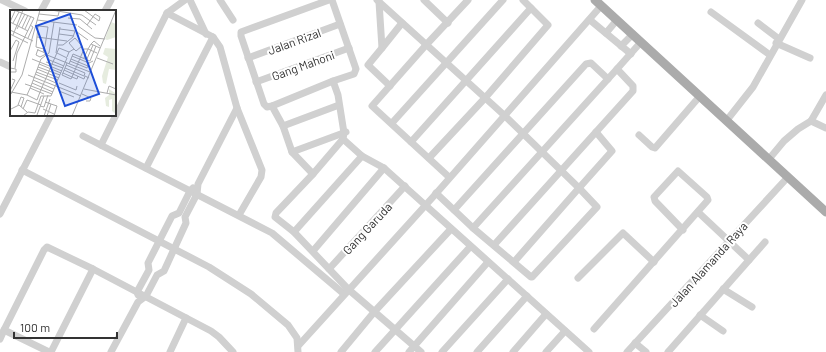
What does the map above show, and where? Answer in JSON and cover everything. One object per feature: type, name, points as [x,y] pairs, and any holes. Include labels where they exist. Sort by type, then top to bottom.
[{"type":"main road","points":[[598,3],[826,212]]},
{"type":"street","points":[[2,0],[23,10]]},
{"type":"street","points":[[42,10],[47,0]]},
{"type":"street","points":[[106,10],[111,0]]},
{"type":"street","points":[[116,115],[167,13],[185,0]]},
{"type":"street","points":[[190,0],[210,36],[220,47],[237,108],[262,170],[261,177],[239,215]]},
{"type":"street","points":[[220,0],[233,20]]},
{"type":"street","points":[[329,0],[241,32],[248,58],[265,105],[272,106],[356,72],[332,0]]},
{"type":"street","points":[[424,0],[448,23]]},
{"type":"street","points":[[449,177],[372,106],[468,0]]},
{"type":"street","points":[[392,123],[503,0]]},
{"type":"street","points":[[429,158],[485,98],[548,25],[524,0]]},
{"type":"street","points":[[727,120],[753,87],[802,0]]},
{"type":"street","points":[[378,1],[504,115],[597,207],[534,277],[531,277],[435,195]]},
{"type":"street","points":[[378,1],[382,48]]},
{"type":"street","points":[[298,349],[346,291],[435,195],[449,177],[590,20],[598,3]]},
{"type":"street","points":[[411,142],[531,8]]},
{"type":"street","points":[[711,12],[770,55]]},
{"type":"street","points":[[167,13],[210,36]]},
{"type":"street","points":[[590,20],[631,54]]},
{"type":"street","points":[[606,33],[617,20]]},
{"type":"street","points":[[758,23],[778,41],[810,58]]},
{"type":"street","name":"Jalan Rizal","points":[[248,58],[340,24]]},
{"type":"street","points":[[390,86],[368,65],[402,24]]},
{"type":"street","points":[[621,46],[633,34]]},
{"type":"street","points":[[146,168],[210,36]]},
{"type":"street","points":[[473,228],[641,42]]},
{"type":"street","name":"Gang Mahoni","points":[[256,82],[349,48]]},
{"type":"street","points":[[0,62],[10,67]]},
{"type":"street","points":[[454,210],[588,63],[591,63],[608,79]]},
{"type":"street","points":[[494,245],[560,170],[634,90],[633,86],[617,69]]},
{"type":"street","points":[[333,81],[344,135],[362,156],[384,168],[426,204],[470,247],[527,296],[585,351]]},
{"type":"street","points":[[769,159],[793,133],[812,122],[826,95]]},
{"type":"street","points":[[639,135],[655,148],[700,96]]},
{"type":"street","points":[[283,126],[339,105]]},
{"type":"street","points":[[272,106],[283,126],[292,152],[313,174]]},
{"type":"street","points":[[111,352],[138,302],[146,296],[157,275],[164,271],[186,224],[182,215],[237,108]]},
{"type":"street","points":[[0,214],[50,116]]},
{"type":"street","points":[[101,145],[116,116]]},
{"type":"street","points":[[812,122],[826,128]]},
{"type":"street","points":[[514,262],[612,151],[596,132]]},
{"type":"street","points":[[292,152],[344,135]]},
{"type":"street","points":[[344,135],[313,174],[275,215],[277,220],[294,232],[313,251],[346,291]]},
{"type":"street","points":[[83,136],[272,233],[346,291],[375,311],[412,349],[421,352]]},
{"type":"street","points":[[294,232],[362,156]]},
{"type":"street","points":[[313,251],[384,168]]},
{"type":"street","points":[[22,170],[175,248],[209,267],[251,294],[288,325],[297,338],[298,349]]},
{"type":"street","points":[[594,330],[683,230],[708,200],[707,196],[681,172],[676,172],[654,197],[655,201],[683,230]]},
{"type":"street","name":"Jalan Alamanda Raya","points":[[627,352],[788,177]]},
{"type":"street","name":"Gang Garuda","points":[[329,269],[405,186]]},
{"type":"street","points":[[698,212],[749,260]]},
{"type":"street","points":[[138,302],[137,292],[149,270],[148,263],[172,216],[182,215]]},
{"type":"street","points":[[341,352],[375,311],[451,229]]},
{"type":"street","points":[[578,278],[623,233],[654,262]]},
{"type":"street","points":[[668,352],[765,242]]},
{"type":"street","points":[[0,339],[46,247],[50,247],[211,331],[233,352]]},
{"type":"street","points":[[376,352],[470,247]]},
{"type":"street","points":[[412,349],[488,262]]},
{"type":"street","points":[[4,330],[50,352],[93,269]]},
{"type":"street","points":[[149,270],[157,275]]},
{"type":"street","points":[[442,352],[508,279]]},
{"type":"street","points":[[723,289],[752,307]]},
{"type":"street","points":[[477,352],[527,296]]},
{"type":"street","points":[[513,352],[546,314]]},
{"type":"street","points":[[700,315],[723,331]]},
{"type":"street","points":[[170,352],[186,318]]},
{"type":"street","points":[[546,352],[565,331]]},
{"type":"street","points":[[635,343],[646,352]]}]
